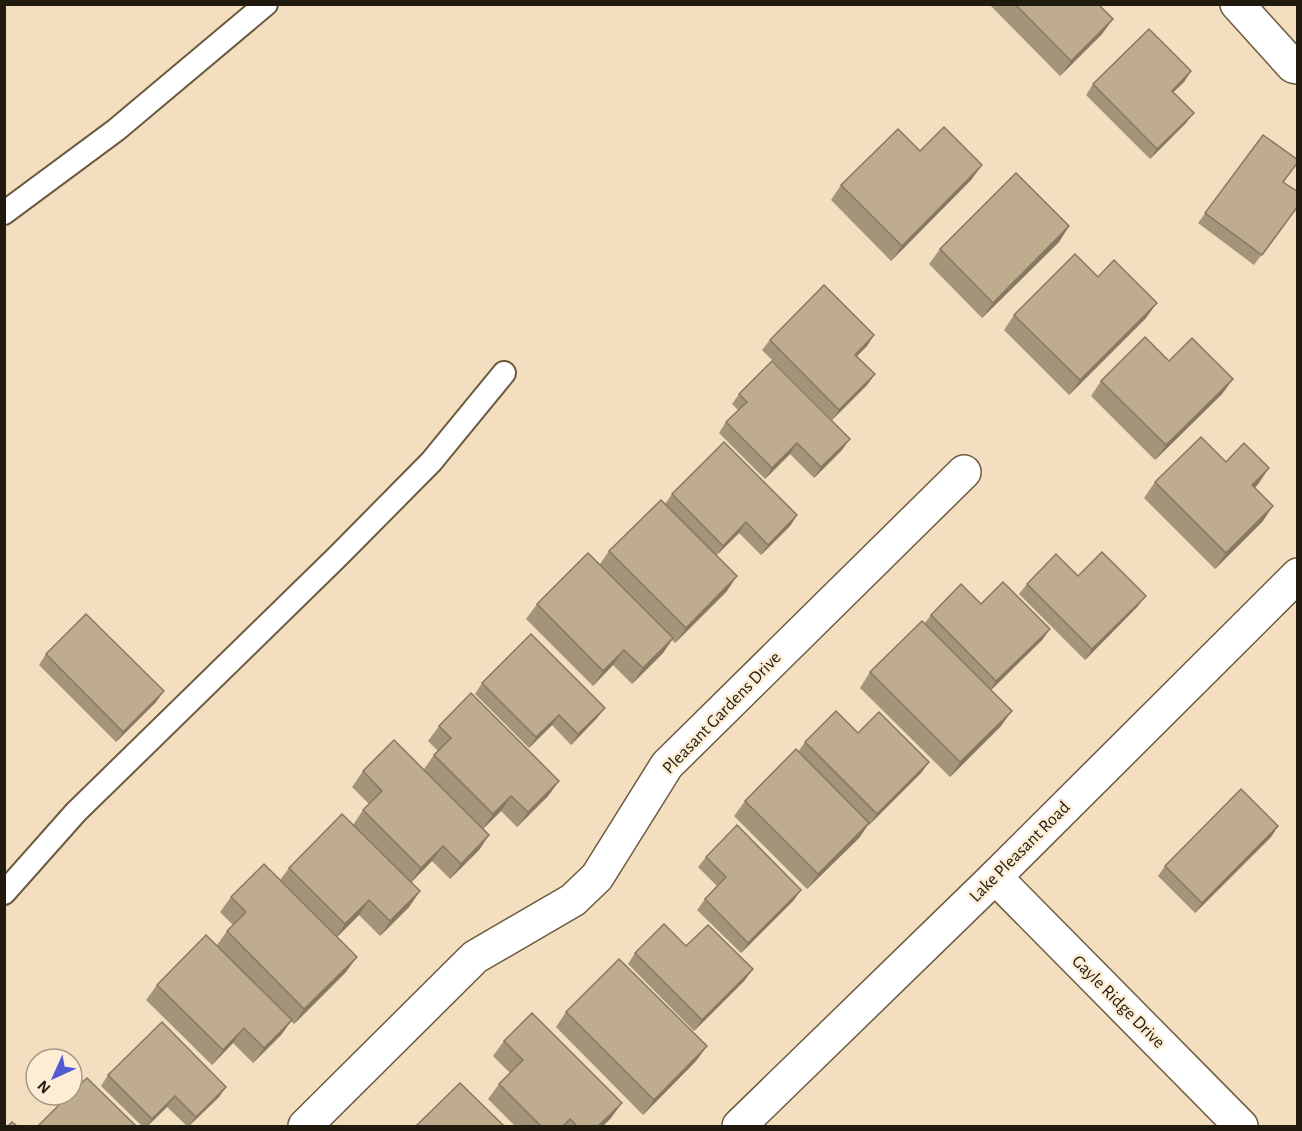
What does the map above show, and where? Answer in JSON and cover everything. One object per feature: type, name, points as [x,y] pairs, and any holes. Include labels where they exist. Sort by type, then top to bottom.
[{"type":"street","points":[[1237,4],[1293,66],[1298,67]]},
{"type":"street","name":"Pleasant Gardens Drive","points":[[305,1126],[475,957],[573,900],[597,877],[667,765],[964,472]]},
{"type":"street","name":"Lake Pleasant Road","points":[[739,1126],[995,877],[1298,575]]},
{"type":"street","name":"Gayle Ridge Drive","points":[[995,877],[1241,1126]]},
{"type":"lane","points":[[4,213],[116,130],[266,4]]},
{"type":"lane","points":[[4,893],[76,812],[431,462],[504,373]]},
{"type":"building","points":[[1015,4],[1098,4],[1113,19],[1071,61]]},
{"type":"building","points":[[1149,29],[1191,71],[1172,91],[1194,113],[1157,149],[1093,84]]},
{"type":"building","points":[[944,127],[982,165],[902,246],[841,185],[898,129],[920,151]]},
{"type":"building","points":[[1263,135],[1298,160],[1283,182],[1298,192],[1298,206],[1262,255],[1205,213]]},
{"type":"building","points":[[1016,173],[1069,226],[993,303],[940,249]]},
{"type":"building","points":[[1075,254],[1098,277],[1114,260],[1157,303],[1080,380],[1014,315]]},
{"type":"building","points":[[824,285],[874,335],[855,355],[875,374],[839,410],[770,340]]},
{"type":"building","points":[[1145,337],[1169,361],[1192,338],[1233,379],[1166,445],[1101,381]]},
{"type":"building","points":[[772,361],[850,439],[821,467],[797,443],[772,468],[726,422],[747,402],[739,394]]},
{"type":"building","points":[[1201,437],[1226,462],[1244,443],[1269,468],[1252,485],[1273,506],[1226,553],[1155,482]]},
{"type":"building","points":[[724,442],[797,515],[768,545],[746,522],[723,546],[672,494]]},
{"type":"building","points":[[661,500],[737,576],[686,628],[609,551]]},
{"type":"building","points":[[1102,552],[1146,596],[1092,649],[1027,584],[1056,554],[1078,576]]},
{"type":"building","points":[[588,553],[673,638],[643,668],[624,650],[603,671],[537,604]]},
{"type":"building","points":[[1003,582],[1050,629],[996,681],[931,615],[961,584],[981,604]]},
{"type":"building","points":[[86,614],[164,691],[123,732],[46,654]]},
{"type":"building","points":[[922,621],[1012,711],[960,762],[870,672]]},
{"type":"building","points":[[531,634],[605,708],[578,734],[559,715],[536,737],[482,683]]},
{"type":"building","points":[[471,693],[559,781],[528,812],[511,796],[493,814],[434,755],[451,738],[439,726]]},
{"type":"building","points":[[836,711],[858,733],[879,712],[929,762],[877,814],[805,742]]},
{"type":"building","points":[[394,740],[489,835],[461,864],[443,846],[421,868],[363,810],[382,791],[363,771]]},
{"type":"building","points":[[796,749],[869,823],[818,874],[745,801]]},
{"type":"building","points":[[1241,789],[1278,826],[1202,903],[1165,866]]},
{"type":"building","points":[[342,814],[420,891],[390,921],[369,900],[345,924],[289,868]]},
{"type":"building","points":[[737,825],[801,890],[748,943],[705,899],[726,877],[706,857]]},
{"type":"building","points":[[264,864],[357,957],[304,1009],[227,931],[246,912],[231,897]]},
{"type":"building","points":[[664,924],[686,946],[708,925],[753,969],[702,1020],[635,953]]},
{"type":"building","points":[[206,935],[292,1020],[264,1048],[244,1028],[223,1050],[157,985]]},
{"type":"building","points":[[619,959],[707,1046],[654,1100],[566,1012]]},
{"type":"building","points":[[532,1013],[622,1103],[598,1126],[577,1126],[570,1119],[563,1126],[541,1126],[499,1084],[523,1060],[504,1041]]},
{"type":"building","points":[[162,1022],[226,1087],[196,1117],[175,1096],[152,1119],[108,1075]]},
{"type":"building","points":[[87,1078],[136,1126],[38,1126],[57,1107],[84,1107],[84,1081]]},
{"type":"building","points":[[460,1083],[504,1126],[416,1126]]}]
